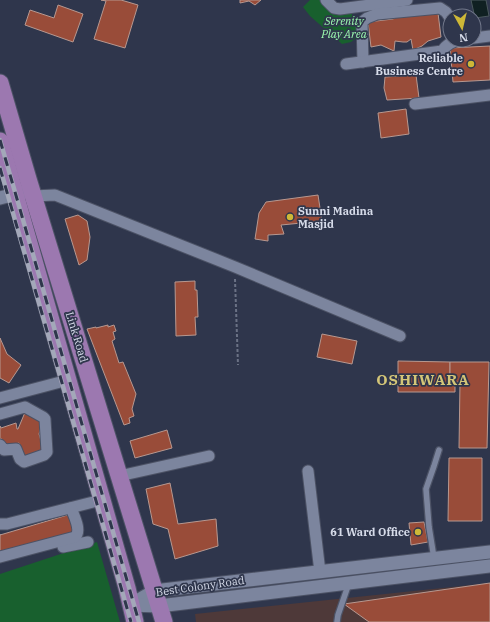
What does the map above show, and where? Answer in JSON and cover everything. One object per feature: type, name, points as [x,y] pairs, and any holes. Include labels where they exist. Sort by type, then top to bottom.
[{"type":"main road","name":"Link Road","points":[[0,83],[17,189],[101,500],[127,588],[135,622]]},
{"type":"main road","name":"Link Road","points":[[0,141],[119,476],[159,606]]},
{"type":"street","points":[[326,0],[334,8],[340,9],[391,5],[442,9]]},
{"type":"street","points":[[363,62],[362,22],[391,5],[407,0]]},
{"type":"street","points":[[346,64],[442,51],[444,48]]},
{"type":"street","points":[[415,104],[490,96]]},
{"type":"street","points":[[17,189],[55,195],[235,267],[400,336]]},
{"type":"street","points":[[0,398],[68,380]]},
{"type":"street","points":[[0,414],[25,407],[43,416],[45,419],[47,452],[44,455],[24,462],[20,459],[16,449],[4,450],[0,445]]},
{"type":"street","points":[[119,476],[209,456]]},
{"type":"street","points":[[308,471],[320,572]]},
{"type":"street","points":[[0,524],[7,524],[101,500]]},
{"type":"street","points":[[0,557],[75,537],[78,530],[71,508]]},
{"type":"street","points":[[40,552],[88,542]]},
{"type":"street","name":"Best Colony Road","points":[[159,606],[320,572],[490,552]]},
{"type":"street","name":"Best Colony Road","points":[[130,605],[159,606],[490,566]]},
{"type":"lane","points":[[434,558],[429,527],[426,489],[439,450]]},
{"type":"lane","points":[[337,622],[349,583]]},
{"type":"path","points":[[235,267],[238,366]]},
{"type":"shaded area","points":[[471,0],[486,0],[489,16],[482,17],[482,8],[473,8]]},
{"type":"shaded area","points":[[490,583],[490,622],[196,622],[195,614]]},
{"type":"green space","name":"Serenity Play Area","points":[[310,0],[321,0],[333,12],[352,14],[358,21],[356,38],[351,42],[342,44],[310,16],[303,7]]},
{"type":"green space","points":[[97,542],[120,622],[0,622],[0,574]]},
{"type":"building","points":[[101,0],[121,0],[138,5],[125,48],[94,39],[106,1]]},
{"type":"building","points":[[240,0],[261,0],[255,5],[249,1],[240,3]]},
{"type":"building","points":[[58,5],[83,14],[73,42],[25,25],[30,10],[54,18]]},
{"type":"building","points":[[403,13],[438,13],[441,37],[428,41],[422,46],[413,50],[411,39],[407,42],[395,41],[394,51],[381,45],[371,47],[368,22],[393,19]]},
{"type":"building","name":"Reliable Business Centre","points":[[482,46],[490,46],[490,80],[453,82],[450,48],[482,48]]},
{"type":"building","points":[[416,75],[419,98],[387,100],[384,88],[385,77]]},
{"type":"building","points":[[406,109],[409,134],[381,138],[378,113]]},
{"type":"building","name":"Sunni Madina Masjid","points":[[318,195],[322,221],[281,225],[284,234],[268,235],[268,241],[255,239],[259,213],[266,202]]},
{"type":"building","points":[[78,215],[87,221],[90,237],[87,260],[79,265],[65,219]]},
{"type":"building","points":[[195,281],[195,290],[197,290],[198,317],[195,317],[196,335],[176,336],[175,282]]},
{"type":"building","points":[[108,325],[108,327],[114,325],[116,331],[113,332],[115,339],[112,341],[119,363],[123,362],[136,394],[132,409],[134,416],[129,418],[130,423],[124,425],[87,329]]},
{"type":"building","points":[[322,334],[357,341],[352,364],[317,357]]},
{"type":"building","points":[[0,338],[7,354],[21,365],[9,383],[0,378]]},
{"type":"building","points":[[398,361],[450,362],[450,383],[455,383],[455,392],[398,392]]},
{"type":"building","points":[[450,362],[489,362],[487,448],[459,448],[460,382],[450,383]]},
{"type":"building","points":[[26,410],[43,419],[39,434],[44,451],[25,458],[19,443],[5,447],[2,439],[0,439],[0,426],[1,428],[16,423],[18,429]]},
{"type":"building","points":[[167,430],[172,448],[135,458],[130,441]]},
{"type":"building","points":[[449,458],[482,458],[482,521],[448,521]]},
{"type":"building","points":[[170,483],[178,524],[216,519],[218,546],[175,559],[168,529],[153,524],[146,489]]},
{"type":"building","points":[[71,514],[76,533],[0,552],[0,535]]},
{"type":"building","name":"61 Ward Office","points":[[424,522],[428,542],[411,545],[409,523]]},
{"type":"building","points":[[490,583],[490,622],[369,622],[344,604]]},
{"type":"railway","points":[[0,140],[139,622]]},
{"type":"railway","points":[[0,168],[131,622]]},
{"type":"place","name":"Reliable Business Centre","points":[[471,64]]},
{"type":"place","name":"Sunni Madina Masjid","points":[[290,217]]},
{"type":"place","name":"61 Ward Office","points":[[418,532]]},
{"type":"district","name":"OSHIWARA","points":[[423,379]]}]
